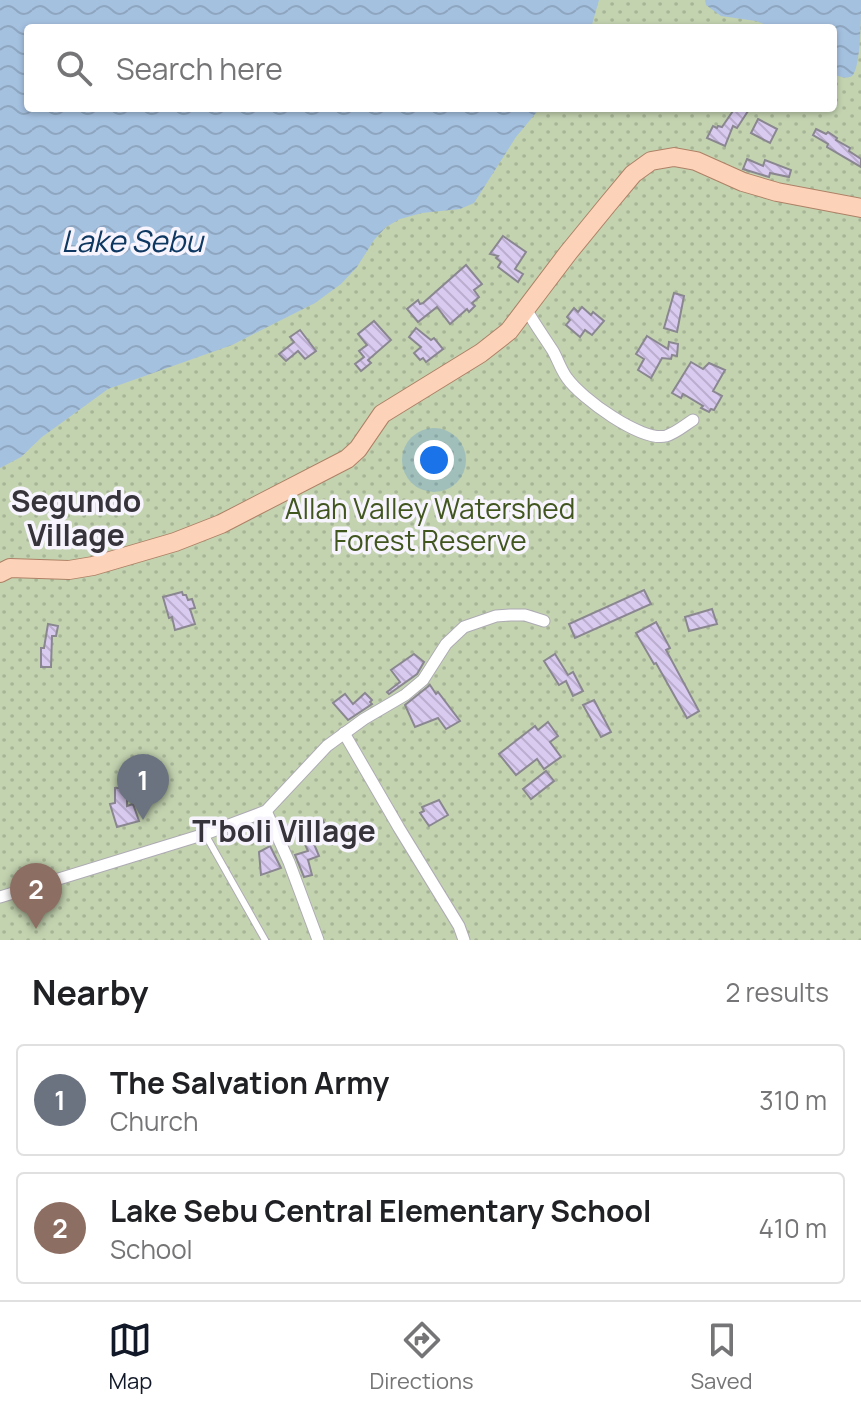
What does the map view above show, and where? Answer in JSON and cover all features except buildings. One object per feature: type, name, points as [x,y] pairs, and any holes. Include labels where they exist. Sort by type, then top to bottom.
[{"type":"main road","points":[[0,573],[10,568],[69,570],[93,566],[175,542],[221,524],[347,459],[358,449],[382,414],[481,353],[509,331],[633,174],[651,161],[674,157],[696,161],[743,182],[777,192],[861,208]]},
{"type":"street","points":[[526,309],[565,376],[584,395],[628,426],[654,436],[666,436],[693,420]]},
{"type":"street","points":[[0,897],[205,834],[266,811],[327,746],[423,680],[446,644],[464,627],[496,616],[525,615],[544,621]]},
{"type":"street","points":[[344,733],[459,926],[464,940]]},
{"type":"street","points":[[266,811],[318,940]]},
{"type":"lane","points":[[205,834],[265,940]]},
{"type":"green space","name":"Allah Valley Watershed Forest Reserve","points":[[0,0],[861,0],[861,940],[0,940]]},
{"type":"water","name":"Lake Sebu","points":[[0,0],[599,0],[592,24],[24,24],[24,112],[537,112],[516,137],[474,203],[460,209],[400,219],[386,227],[374,240],[357,267],[341,284],[315,303],[232,345],[108,389],[42,437],[21,457],[0,468]]},
{"type":"water","points":[[705,0],[861,0],[860,41],[855,71],[847,78],[837,75],[837,24],[764,24],[721,16],[706,5]]},
{"type":"place","name":"The Salvation Army","points":[[143,820]]},
{"type":"place","name":"Lake Sebu Central Elementary School","points":[[36,929]]},
{"type":"district","name":"Segundo Village","points":[[76,517]]},
{"type":"district","name":"T'boli Village","points":[[284,830]]}]
